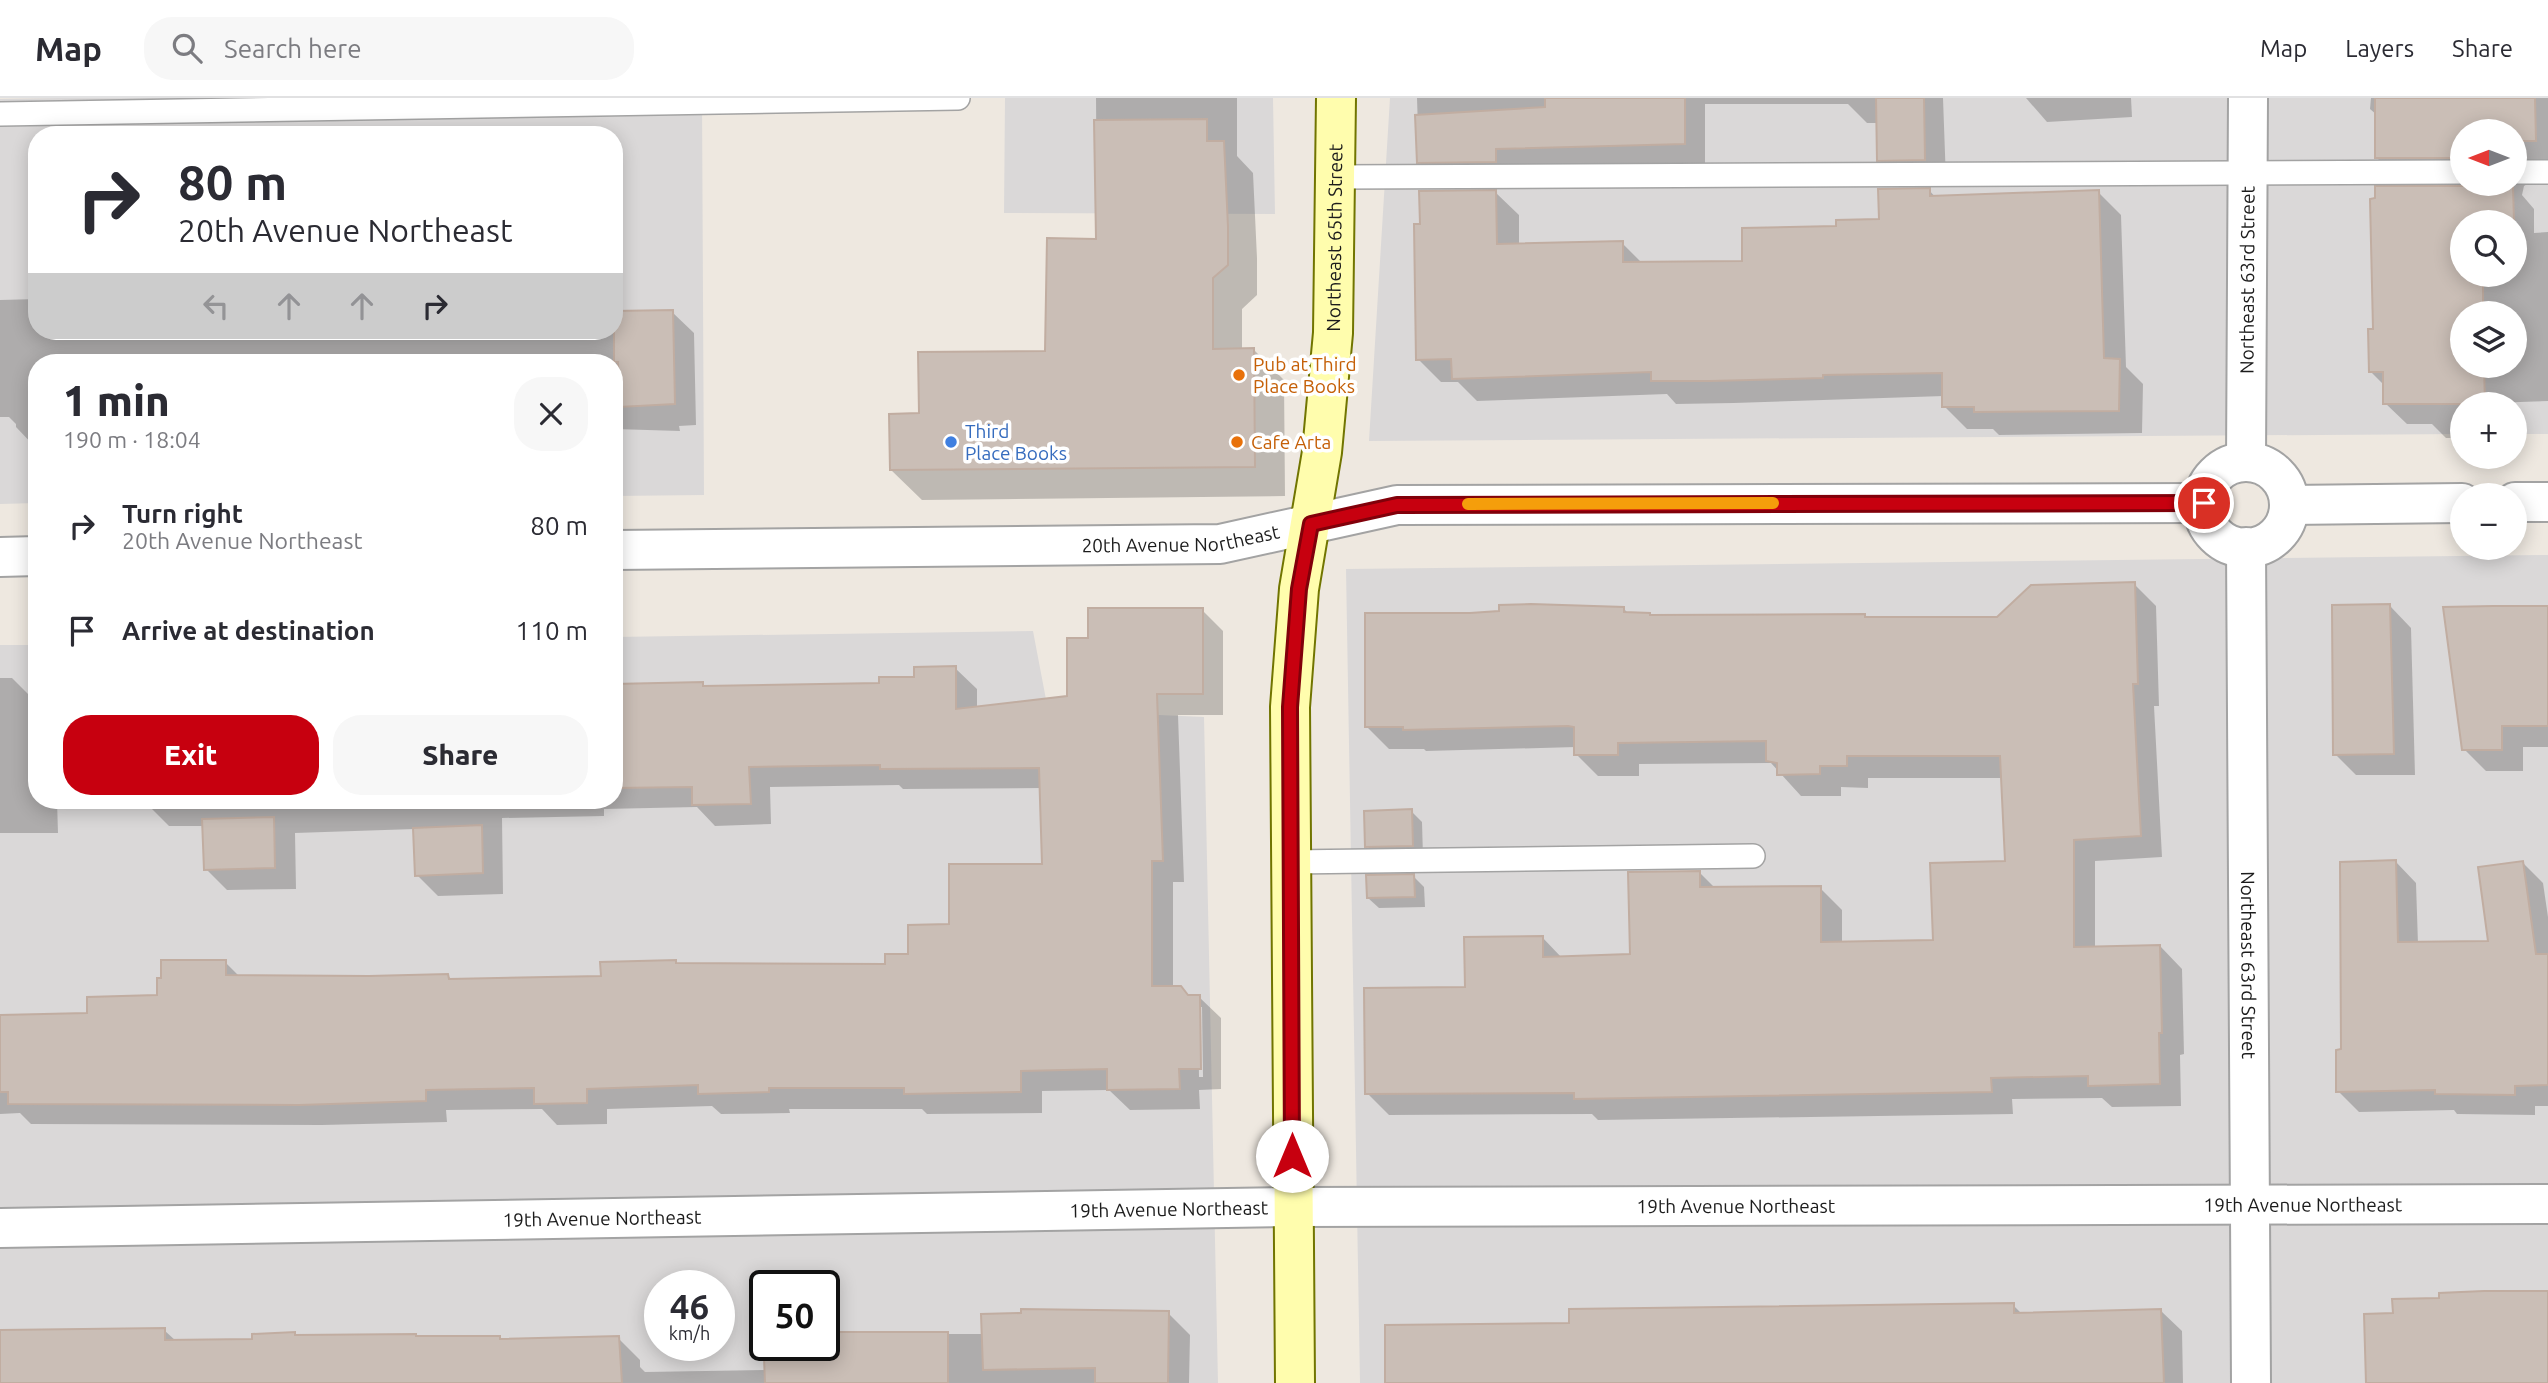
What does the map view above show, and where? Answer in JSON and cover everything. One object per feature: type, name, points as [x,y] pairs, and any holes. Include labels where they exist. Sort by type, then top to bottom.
[{"type":"main road","name":"Northeast 65th Street","points":[[1295,1383],[1290,707],[1299,589],[1322,452],[1333,333],[1336,98]]},
{"type":"street","name":"Northeast 63rd Street","points":[[2246,462],[2248,98]]},
{"type":"street","points":[[2246,462],[2266,467],[2277,476],[2285,487],[2289,513],[2275,537],[2264,544],[2237,547],[2214,534],[2206,521],[2205,492],[2212,478],[2223,468],[2246,462]]},
{"type":"street","points":[[2527,502],[2548,502]]},
{"type":"street","name":"20th Avenue Northeast","points":[[623,550],[1220,544],[1397,505],[2204,503]]},
{"type":"street","points":[[2289,505],[2450,503]]},
{"type":"street","name":"Northeast 63rd Street","points":[[2246,547],[2251,1383]]},
{"type":"street","points":[[0,556],[28,556]]},
{"type":"street","name":"19th Avenue Northeast","points":[[0,1228],[1292,1208],[2548,1204]]},
{"type":"lane","points":[[0,114],[958,98]]},
{"type":"lane","points":[[1335,177],[2450,172]]},
{"type":"lane","points":[[2527,172],[2548,172]]},
{"type":"lane","points":[[1290,862],[1753,856]]},
{"type":"shaded area","points":[[702,98],[704,495],[623,496],[623,354],[28,354],[28,503],[0,504],[0,99]]},
{"type":"shaded area","points":[[1005,98],[1273,98],[1275,214],[1004,213]]},
{"type":"shaded area","points":[[1390,98],[2548,98],[2548,434],[2527,434],[2527,392],[2450,392],[2450,434],[1369,441]]},
{"type":"shaded area","points":[[2527,555],[2548,555],[2548,1383],[1360,1383],[1346,569],[2450,556],[2450,560],[2527,560]]},
{"type":"shaded area","points":[[1033,631],[1048,710],[1204,717],[1218,1383],[0,1383],[0,645],[28,645],[28,809],[623,809],[623,637]]},
{"type":"building","points":[[1545,98],[1685,98],[1685,144],[1496,149],[1496,162],[1417,163],[1415,115],[1545,107]]},
{"type":"building","points":[[1876,98],[1924,98],[1925,160],[1877,161]]},
{"type":"building","points":[[2375,98],[2535,98],[2536,141],[2527,141],[2527,119],[2450,119],[2450,158],[2375,158]]},
{"type":"building","points":[[1207,119],[1207,141],[1224,141],[1228,227],[1228,265],[1213,278],[1213,349],[1254,348],[1255,467],[890,470],[889,414],[919,413],[918,352],[1045,351],[1047,238],[1096,239],[1094,120]]},
{"type":"building","points":[[2375,186],[2450,186],[2450,196],[2513,196],[2514,210],[2450,210],[2450,287],[2483,287],[2483,301],[2450,301],[2450,378],[2484,378],[2485,392],[2450,392],[2450,404],[2383,404],[2383,372],[2369,372],[2368,329],[2373,329],[2370,199],[2375,198]]},
{"type":"building","points":[[1930,188],[1930,196],[2099,190],[2104,358],[2120,359],[2119,411],[1974,412],[1974,407],[1942,407],[1942,373],[1823,375],[1823,378],[1710,381],[1651,381],[1651,372],[1452,379],[1451,359],[1416,360],[1414,224],[1420,224],[1419,191],[1496,190],[1497,244],[1623,241],[1623,262],[1742,261],[1742,228],[1836,226],[1836,220],[1879,219],[1878,189]]},
{"type":"building","points":[[673,310],[675,404],[623,407],[623,354],[614,354],[614,340],[623,340],[623,311]]},
{"type":"building","points":[[2135,582],[2138,684],[2133,684],[2141,836],[2074,840],[2074,947],[2160,945],[2160,1084],[2088,1086],[2088,1076],[1991,1078],[1992,1092],[1574,1099],[1574,1093],[1365,1094],[1364,988],[1465,987],[1464,937],[1543,936],[1543,957],[1630,954],[1628,872],[1700,871],[1700,887],[1821,886],[1821,942],[1933,940],[1930,863],[2005,861],[2000,756],[1847,756],[1847,766],[1820,766],[1820,774],[1777,775],[1777,763],[1766,761],[1766,741],[1618,743],[1618,755],[1574,755],[1574,727],[1568,726],[1403,730],[1403,727],[1365,727],[1365,613],[1470,613],[1499,611],[1499,605],[1531,604],[1624,607],[1624,612],[1650,615],[1865,614],[1865,617],[1997,617],[2031,585]]},
{"type":"building","points":[[2390,604],[2394,754],[2333,755],[2332,605]]},
{"type":"building","points":[[2548,606],[2548,726],[2502,726],[2502,750],[2462,750],[2443,607]]},
{"type":"building","points":[[1088,608],[1203,608],[1203,694],[1157,694],[1163,861],[1152,861],[1152,986],[1181,986],[1188,995],[1200,995],[1201,1069],[1179,1069],[1180,1089],[1107,1090],[1107,1069],[1021,1071],[1021,1092],[904,1094],[904,1088],[769,1088],[769,1092],[698,1094],[698,1085],[587,1089],[587,1103],[534,1104],[534,1088],[426,1090],[426,1101],[299,1105],[8,1104],[8,1092],[0,1092],[0,1015],[87,1013],[87,997],[157,995],[161,960],[226,960],[226,975],[448,974],[449,979],[601,976],[600,962],[676,960],[676,963],[885,964],[885,954],[908,954],[908,925],[949,924],[949,864],[1042,864],[1039,768],[880,769],[880,765],[749,767],[751,804],[692,805],[692,787],[623,788],[623,684],[703,682],[703,686],[879,683],[879,677],[914,677],[914,667],[956,666],[956,709],[1067,696],[1067,638],[1088,638]]},
{"type":"building","points":[[1412,809],[1413,846],[1365,847],[1364,811]]},
{"type":"building","points":[[274,817],[275,868],[204,870],[202,819]]},
{"type":"building","points":[[482,825],[483,873],[415,876],[413,828]]},
{"type":"building","points":[[2396,860],[2398,942],[2488,941],[2478,867],[2523,861],[2536,954],[2548,954],[2548,1085],[2515,1086],[2515,1095],[2435,1094],[2435,1090],[2336,1092],[2336,1050],[2341,1049],[2340,862]]},
{"type":"building","points":[[1414,874],[1415,897],[1367,898],[1366,875]]},
{"type":"building","points":[[2548,1291],[2548,1383],[2366,1383],[2364,1314],[2393,1313],[2392,1299],[2439,1298],[2439,1293]]},
{"type":"building","points":[[2014,1303],[2014,1313],[2161,1309],[2164,1383],[1385,1383],[1385,1325],[1569,1323],[1569,1309]]},
{"type":"building","points":[[1021,1309],[1169,1311],[1168,1383],[1095,1383],[1095,1368],[983,1370],[981,1314],[1021,1313]]},
{"type":"building","points":[[165,1328],[165,1340],[252,1339],[252,1334],[295,1332],[295,1335],[500,1336],[500,1339],[619,1336],[622,1383],[0,1383],[0,1330]]},
{"type":"building","points":[[840,1332],[948,1332],[948,1383],[765,1383],[764,1361],[840,1361]]},
{"type":"slow traffic","points":[[1468,504],[1773,503]]},
{"type":"place","name":"Pub at Third Place Books","points":[[1239,375]]},
{"type":"place","name":"Third Place Books","points":[[951,442]]},
{"type":"place","name":"Cafe Arta","points":[[1237,442]]},
{"type":"route","points":[[1292,1156],[1290,707],[1299,589],[1311,524],[1397,505],[2204,503]]}]
